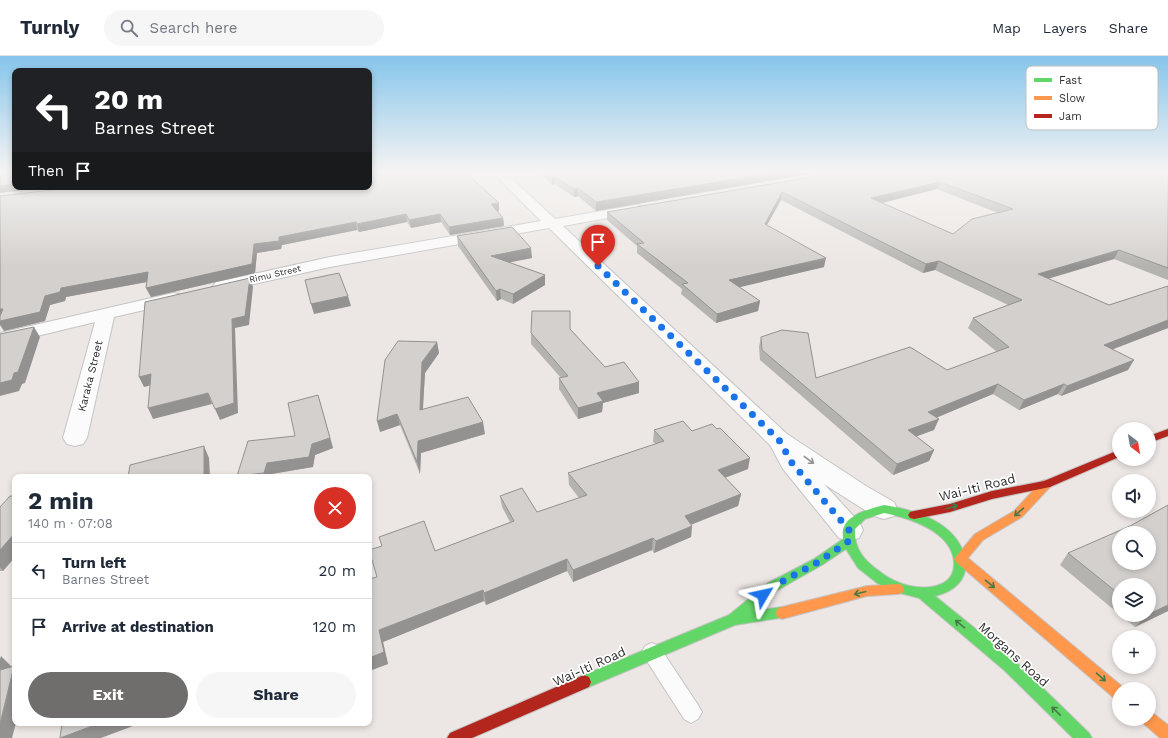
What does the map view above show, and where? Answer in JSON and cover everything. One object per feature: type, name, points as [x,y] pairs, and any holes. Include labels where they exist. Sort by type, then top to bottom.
[{"type":"street","points":[[532,204],[779,440],[807,457],[833,478],[860,496],[884,509]]},
{"type":"street","name":"Rimu Street","points":[[210,289],[330,262],[646,207]]},
{"type":"street","points":[[0,339],[188,294]]},
{"type":"street","name":"Karaka Street","points":[[75,438],[106,314]]},
{"type":"street","points":[[1156,437],[1168,432]]},
{"type":"street","points":[[779,440],[792,463],[849,536],[854,555],[864,568],[879,579],[898,589],[922,593],[940,592],[953,584],[960,573],[960,559],[953,544],[941,531],[914,515],[899,510],[871,510],[852,521],[849,536]]},
{"type":"street","name":"Wai-Iti Road","points":[[914,515],[950,508],[992,494],[1046,484],[1112,456]]},
{"type":"street","name":"Wai-Iti Road","points":[[960,559],[979,537],[1018,514],[1046,484]]},
{"type":"street","name":"Wai-Iti Road","points":[[734,619],[772,587],[818,562],[849,536]]},
{"type":"street","points":[[960,559],[1112,686]]},
{"type":"street","name":"Wai-Iti Road","points":[[455,738],[652,652],[734,619],[793,611],[867,591],[898,589]]},
{"type":"street","name":"Morgans Road","points":[[922,593],[963,625],[1009,665],[1084,738]]},
{"type":"street","points":[[1156,724],[1168,735]]},
{"type":"lane","points":[[652,652],[691,712]]},
{"type":"building","points":[[0,204],[492,204],[491,204],[503,218],[449,227],[440,214],[409,220],[406,214],[357,224],[356,222],[279,237],[279,241],[254,244],[252,264],[146,288],[148,272],[61,288],[60,292],[45,296],[40,312],[0,321],[0,316],[3,309],[0,309]]},
{"type":"building","points":[[655,204],[776,204],[765,224],[826,258],[729,280],[760,301],[717,314],[682,284],[688,283],[637,244],[644,243],[607,212]]},
{"type":"building","points":[[806,204],[884,204],[953,234],[972,219],[1013,209],[999,204],[1168,204],[1168,268],[1119,250],[1038,274],[1109,305],[1168,286],[1168,320],[1104,345],[1134,360],[1067,386],[1064,384],[1024,400],[998,384],[928,412],[939,419],[908,430],[934,450],[897,464],[762,350],[761,337],[782,330],[808,333],[816,378],[910,347],[947,370],[1009,347],[973,318],[1022,300],[939,261],[926,264]]},
{"type":"building","points":[[512,227],[531,248],[491,256],[545,275],[513,294],[500,289],[496,291],[457,236]]},
{"type":"building","points":[[339,273],[348,296],[311,304],[305,280]]},
{"type":"building","points":[[250,278],[245,316],[232,319],[234,403],[215,409],[208,393],[148,408],[151,374],[139,377],[145,302]]},
{"type":"building","points":[[532,311],[570,311],[570,329],[605,367],[624,362],[639,382],[597,393],[603,401],[578,408],[559,378],[568,376],[531,333]]},
{"type":"building","points":[[34,327],[18,372],[14,373],[12,380],[0,383],[0,334]]},
{"type":"building","points":[[398,341],[437,342],[422,362],[420,410],[468,397],[483,422],[418,441],[417,462],[397,414],[377,421],[385,360]]},
{"type":"building","points":[[318,395],[330,438],[312,444],[309,457],[267,463],[264,473],[238,474],[248,441],[295,436],[288,403]]},
{"type":"building","points":[[683,421],[692,431],[712,424],[717,429],[720,428],[750,458],[718,470],[741,494],[685,516],[692,526],[656,541],[653,538],[573,570],[567,559],[484,593],[483,590],[379,630],[384,652],[372,657],[372,578],[377,577],[372,560],[372,549],[382,546],[379,537],[424,521],[435,551],[514,521],[500,496],[522,488],[537,512],[587,495],[568,473],[664,441],[654,430]]},
{"type":"building","points":[[204,446],[204,474],[128,474],[130,465]]},
{"type":"building","points":[[10,496],[12,496],[12,536],[0,550],[0,507]]},
{"type":"building","points":[[1168,505],[1168,605],[1156,611],[1156,578],[1112,578],[1112,588],[1068,553],[1112,534],[1112,570],[1156,570],[1156,526],[1130,526],[1144,518],[1156,518],[1156,512]]},
{"type":"building","points":[[12,667],[12,674],[0,724],[0,670]]},
{"type":"building","points":[[62,726],[92,726],[60,738]]},
{"type":"traffic: fast","points":[[884,509],[896,511],[922,520],[935,526],[946,534],[954,544],[959,556],[960,569],[957,577],[952,583],[937,591],[920,593],[911,592],[888,584],[871,572],[863,564],[853,552],[849,542],[849,527],[861,516],[884,509]]},
{"type":"traffic: fast","points":[[734,619],[772,587],[818,562],[849,541]]},
{"type":"traffic: fast","points":[[922,593],[1009,665],[1084,738]]},
{"type":"traffic: fast","points":[[584,682],[734,619],[782,613]]},
{"type":"traffic: slow","points":[[1046,484],[1018,514],[979,537],[960,559],[1112,687]]},
{"type":"traffic: slow","points":[[782,613],[867,591],[898,589]]},
{"type":"traffic: slow","points":[[1156,725],[1168,735]]},
{"type":"traffic: jam","points":[[1156,437],[1168,432]]},
{"type":"traffic: jam","points":[[914,515],[950,508],[992,495],[1046,484],[1112,456]]},
{"type":"traffic: jam","points":[[455,738],[584,682]]},
{"type":"route","points":[[598,266],[779,440],[792,463],[849,530],[849,541],[818,562],[772,587],[763,595]]}]
